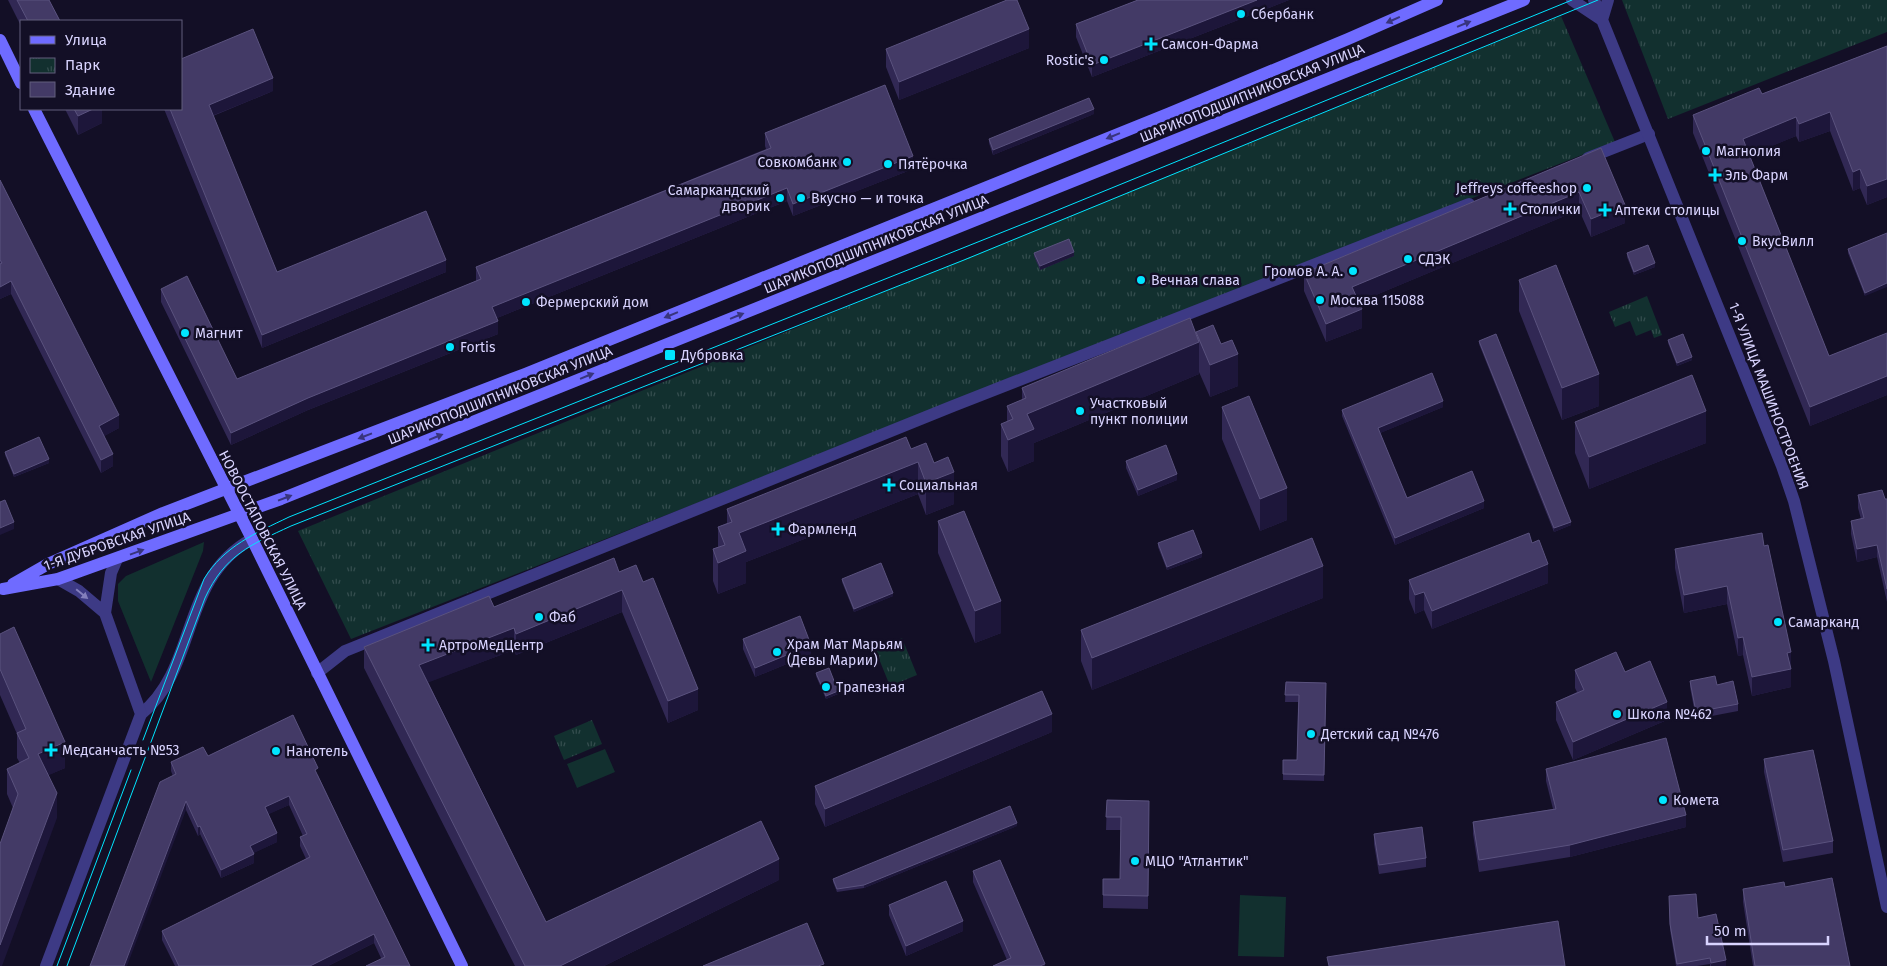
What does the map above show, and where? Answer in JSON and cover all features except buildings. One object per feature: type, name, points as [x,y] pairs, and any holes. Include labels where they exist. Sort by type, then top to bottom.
[{"type":"main road","name":"ШАРИКОПОДШИПНИКОВСКАЯ УЛИЦА","points":[[226,489],[525,374],[1170,113],[1437,0]]},
{"type":"main road","name":"ШАРИКОПОДШИПНИКОВСКАЯ УЛИЦА","points":[[239,514],[1524,0]]},
{"type":"main road","points":[[0,40],[20,81]]},
{"type":"main road","name":"НОВООСТАПОВСКАЯ УЛИЦА","points":[[35,110],[252,540],[462,966]]},
{"type":"main road","name":"1-Я ДУБРОВСКАЯ УЛИЦА","points":[[2,590],[48,564],[162,513],[226,489]]},
{"type":"main road","name":"1-Я ДУБРОВСКАЯ УЛИЦА","points":[[2,590],[58,580],[239,514]]},
{"type":"street","points":[[1572,0],[1602,20],[1608,0]]},
{"type":"street","name":"1-Я УЛИЦА МАШИНОСТРОЕНИЯ","points":[[1594,0],[1782,466],[1794,501],[1844,702],[1887,907]]},
{"type":"street","points":[[1577,162],[1648,134]]},
{"type":"street","points":[[317,673],[345,651],[953,406],[1485,198]]},
{"type":"street","points":[[46,966],[141,714],[154,704],[170,680],[202,593],[215,570],[236,549],[252,540]]},
{"type":"street","points":[[104,613],[111,573],[117,559]]},
{"type":"street","points":[[58,580],[79,591],[104,613],[141,714]]},
{"type":"green space","points":[[1622,0],[1887,0],[1887,32],[1668,119]]},
{"type":"green space","points":[[1561,16],[1615,142],[351,639],[298,531]]},
{"type":"green space","points":[[1647,296],[1662,335],[1654,338],[1651,330],[1636,336],[1630,321],[1615,327],[1609,312]]},
{"type":"green space","points":[[204,542],[203,551],[151,682],[118,601],[118,584],[126,576]]},
{"type":"green space","points":[[902,638],[917,675],[890,686],[875,649]]},
{"type":"green space","points":[[592,720],[602,744],[564,760],[554,736]]},
{"type":"green space","points":[[605,749],[615,772],[577,788],[567,764]]},
{"type":"green space","points":[[1240,895],[1286,897],[1284,957],[1238,956]]},
{"type":"tram line","points":[[143,740],[204,579],[231,549],[265,529],[289,517],[1048,214],[1572,0]]},
{"type":"tram line","points":[[67,966],[205,598],[221,571],[230,561],[251,546],[291,526],[964,260],[1598,0]]},
{"type":"tram line","points":[[57,966],[131,770]]},
{"type":"place","name":"Сбербанк","points":[[1241,14]]},
{"type":"place","name":"Самсон-Фарма","points":[[1151,44]]},
{"type":"place","name":"Rostic's","points":[[1104,60]]},
{"type":"place","name":"Магнолия","points":[[1706,151]]},
{"type":"place","name":"Совкомбанк","points":[[847,162]]},
{"type":"place","name":"Пятёрочка","points":[[888,164]]},
{"type":"place","name":"Эль Фарм","points":[[1715,175]]},
{"type":"place","name":"Jeffreys coffeeshop","points":[[1587,188]]},
{"type":"place","name":"Самаркандский дворик","points":[[780,198]]},
{"type":"place","name":"Вкусно — и точка","points":[[801,198]]},
{"type":"place","name":"Столички","points":[[1510,209]]},
{"type":"place","name":"Аптеки столицы","points":[[1605,210]]},
{"type":"place","name":"ВкусВилл","points":[[1742,241]]},
{"type":"place","name":"СДЭК","points":[[1408,259]]},
{"type":"place","name":"Громов А. А.","points":[[1353,271]]},
{"type":"place","name":"Вечная слава","points":[[1141,280]]},
{"type":"place","name":"Москва 115088","points":[[1320,300]]},
{"type":"place","name":"Фермерский дом","points":[[526,302]]},
{"type":"place","name":"Магнит","points":[[185,333]]},
{"type":"place","name":"Fortis","points":[[450,347]]},
{"type":"place","name":"Дубровка","points":[[670,355]]},
{"type":"place","name":"Участковый пункт полиции","points":[[1080,411]]},
{"type":"place","name":"Социальная","points":[[889,485]]},
{"type":"place","name":"Фармленд","points":[[778,529]]},
{"type":"place","name":"Фаб","points":[[539,617]]},
{"type":"place","name":"Самарканд","points":[[1778,622]]},
{"type":"place","name":"АртроМедЦентр","points":[[428,645]]},
{"type":"place","name":"Храм Мат Марьям (Девы Марии)","points":[[777,652]]},
{"type":"place","name":"Трапезная","points":[[826,687]]},
{"type":"place","name":"Школа №462","points":[[1617,714]]},
{"type":"place","name":"Детский сад №476","points":[[1311,734]]},
{"type":"place","name":"Медсанчасть №53","points":[[51,750]]},
{"type":"place","name":"Нанотель","points":[[276,751]]},
{"type":"place","name":"Комета","points":[[1663,800]]},
{"type":"place","name":"МЦО \"Атлантик\"","points":[[1135,861]]}]
